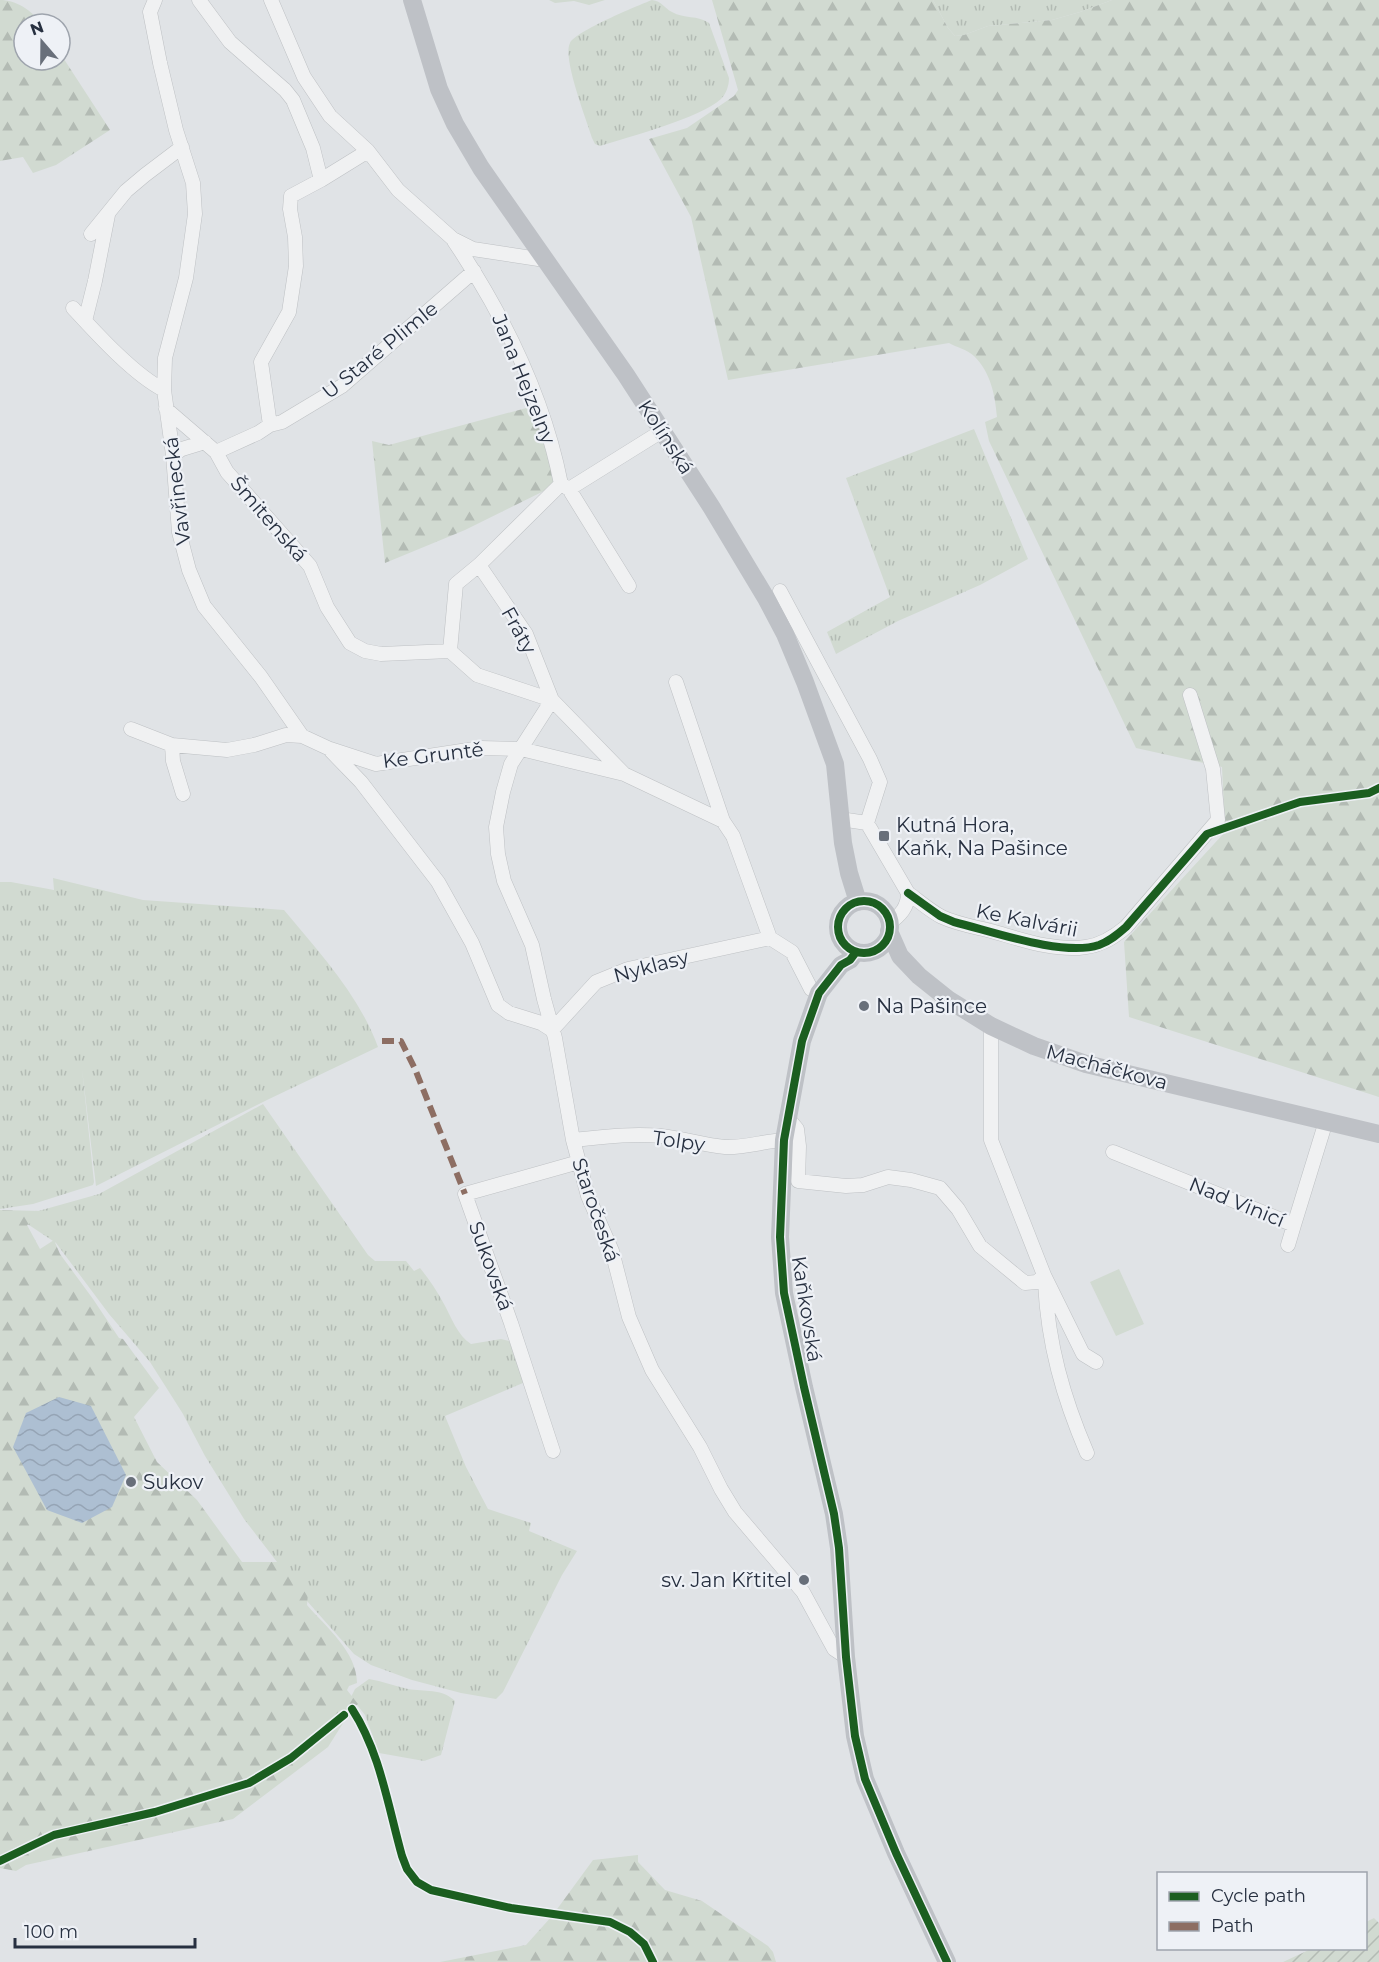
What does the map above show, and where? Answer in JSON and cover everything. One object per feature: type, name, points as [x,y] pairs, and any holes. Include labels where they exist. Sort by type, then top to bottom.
[{"type":"street","name":"Vavřinecká","points":[[155,0],[150,12],[158,53],[193,183],[195,214],[186,278],[165,358],[164,390],[173,455],[179,532],[189,570],[204,606],[261,677],[302,736]]},
{"type":"street","points":[[199,0],[230,42],[285,90],[293,100],[313,148],[321,180]]},
{"type":"street","points":[[271,0],[304,77],[330,116],[368,151],[398,190],[453,239],[474,249],[545,260]]},
{"type":"street","name":"Kolínská","points":[[412,0],[439,89],[454,124],[481,168],[626,375],[718,518],[785,634],[835,764],[840,819],[849,873],[858,902]]},
{"type":"street","points":[[285,90],[304,77]]},
{"type":"street","points":[[91,234],[138,180],[182,147]]},
{"type":"street","points":[[270,425],[261,362],[289,312],[296,266],[295,237],[290,209],[291,196],[368,151]]},
{"type":"street","points":[[85,321],[108,212]]},
{"type":"street","name":"Jana Hejzelny","points":[[453,239],[495,308],[537,399],[565,487],[628,586]]},
{"type":"street","name":"U Staré Plimle","points":[[216,452],[258,434],[270,425],[282,422],[342,386],[474,271]]},
{"type":"street","points":[[73,308],[97,334],[155,385],[164,390]]},
{"type":"street","name":"Šmitenská","points":[[166,409],[216,452],[227,471],[310,566],[327,608],[350,643],[364,651],[381,654],[450,651]]},
{"type":"street","points":[[521,749],[552,700],[477,675],[450,651],[456,584],[565,487],[662,431]]},
{"type":"street","points":[[173,455],[182,449],[205,442]]},
{"type":"street","name":"Fráty","points":[[479,565],[526,634],[552,700]]},
{"type":"street","points":[[780,591],[870,759],[880,782],[867,823],[908,893],[905,909],[889,928],[887,938],[878,949],[871,952],[849,947],[838,927],[844,911],[850,906],[858,902],[878,906],[887,917],[889,928],[900,956]]},
{"type":"street","points":[[676,682],[723,821],[733,836],[770,938],[792,952],[811,989],[819,993]]},
{"type":"street","name":"Ke Kalvárii","points":[[908,893],[940,916],[954,922],[1048,945],[1084,948],[1100,945],[1114,937],[1126,927],[1218,820],[1214,769],[1190,695]]},
{"type":"street","name":"Ke Gruntě","points":[[552,700],[624,774]]},
{"type":"street","points":[[131,729],[172,745],[227,750],[254,745],[286,735],[302,736]]},
{"type":"street","name":"Ke Gruntě","points":[[302,736],[330,750],[376,764],[481,748],[521,749],[624,774],[723,821]]},
{"type":"street","points":[[172,745],[173,761],[183,794]]},
{"type":"street","name":"Staročeská","points":[[521,749],[511,764],[503,792],[496,827],[498,854],[504,881],[532,945],[552,1030],[573,1140],[588,1196],[612,1251],[629,1317],[652,1370],[700,1447],[735,1512],[803,1592],[834,1649],[847,1662]]},
{"type":"street","points":[[330,750],[361,782],[438,882],[472,943],[498,1005],[509,1013],[541,1023],[552,1030]]},
{"type":"street","points":[[361,782],[365,774],[376,764]]},
{"type":"street","points":[[840,819],[867,823]]},
{"type":"street","name":"Nyklasy","points":[[552,1030],[596,982],[628,969],[770,938]]},
{"type":"street","name":"Kaňkovská","points":[[849,947],[841,965],[819,993],[802,1041],[787,1117],[780,1237],[784,1293],[834,1514],[855,1736],[865,1779],[896,1853],[947,1962]]},
{"type":"street","points":[[878,949],[900,956]]},
{"type":"street","name":"Macháčkova","points":[[900,956],[919,976],[949,1000],[991,1026],[1034,1046],[1086,1064],[1379,1134]]},
{"type":"street","points":[[991,1026],[990,1140],[1044,1275],[1083,1354],[1096,1362]]},
{"type":"street","points":[[787,1117],[796,1129],[799,1146],[798,1181],[846,1186],[863,1185],[888,1177],[911,1180],[940,1188],[958,1209],[980,1246],[1004,1267],[1025,1283],[1037,1282],[1044,1275]]},
{"type":"street","name":"Nad Vinicí","points":[[1113,1152],[1294,1225],[1333,1123]]},
{"type":"street","name":"Tolpy","points":[[573,1140],[614,1136],[661,1136],[707,1144],[743,1147],[772,1140],[784,1140]]},
{"type":"street","name":"Sukovská","points":[[554,1451],[465,1194],[579,1162]]},
{"type":"street","points":[[1288,1245],[1294,1225]]},
{"type":"street","points":[[1044,1275],[1051,1339],[1059,1377],[1070,1414],[1087,1453]]},
{"type":"green space","points":[[0,0],[12,2],[30,12],[12,12],[12,72],[72,71],[110,130],[56,165],[33,173],[23,157],[0,161]]},
{"type":"green space","points":[[549,0],[605,0],[589,5],[574,1],[555,3]]},
{"type":"green space","points":[[652,0],[677,14],[709,23],[729,78],[727,90],[721,99],[698,113],[600,146],[595,144],[592,138],[576,90],[569,62],[570,43],[583,32]]},
{"type":"green space","points":[[712,0],[933,0],[948,28],[955,36],[988,26],[1052,20],[1112,0],[1379,0],[1379,1097],[1129,1017],[1124,942],[1225,832],[1222,767],[1136,748],[989,441],[985,422],[997,417],[995,401],[988,377],[974,356],[949,343],[728,380],[691,217],[649,139],[687,128],[734,96],[738,90]]},
{"type":"green space","points":[[933,0],[1112,0],[1052,20],[988,26],[955,36],[948,28]]},
{"type":"green space","points":[[541,404],[558,484],[465,530],[385,563],[372,441],[389,445]]},
{"type":"green space","points":[[974,429],[1028,559],[980,585],[898,621],[836,654],[827,632],[890,597],[846,478]]},
{"type":"green space","points":[[53,878],[143,900],[284,910],[349,992],[378,1047],[96,1186],[82,1069],[93,1185],[33,1204],[0,1209],[0,882],[54,890]]},
{"type":"green space","points":[[263,1104],[368,1255],[375,1261],[406,1261],[414,1271],[420,1268],[436,1290],[455,1326],[466,1341],[471,1344],[501,1339],[509,1341],[524,1379],[523,1383],[445,1416],[466,1467],[488,1509],[531,1523],[529,1531],[577,1551],[562,1575],[503,1692],[496,1699],[461,1693],[412,1680],[371,1665],[354,1654],[307,1601],[244,1519],[150,1362],[109,1314],[56,1243],[17,1217],[99,1194]]},
{"type":"green space","points":[[0,1210],[41,1211],[44,1216],[27,1225],[40,1249],[54,1240],[60,1254],[119,1338],[123,1339],[159,1388],[134,1417],[157,1462],[197,1500],[242,1562],[279,1562],[308,1593],[307,1605],[339,1641],[352,1661],[357,1683],[349,1686],[347,1690],[358,1704],[352,1709],[328,1747],[233,1819],[26,1865],[16,1871],[0,1868]]},
{"type":"green space","points":[[1119,1269],[1144,1324],[1116,1336],[1090,1282]]},
{"type":"green space","points":[[369,1679],[408,1689],[439,1692],[455,1701],[441,1755],[424,1761],[379,1753],[365,1715],[351,1697],[355,1689]]},
{"type":"green space","points":[[638,1855],[638,1862],[665,1890],[702,1901],[768,1946],[776,1962],[440,1962],[526,1945],[552,1916],[593,1860]]},
{"type":"green space","points":[[1374,1918],[1379,1923],[1379,1962],[1283,1962],[1309,1950],[1367,1950],[1367,1922]]},
{"type":"water","points":[[59,1397],[91,1406],[126,1475],[112,1507],[82,1523],[47,1510],[13,1447],[26,1413]]},
{"type":"marked path","points":[[382,1041],[401,1041],[415,1069],[465,1194]]},
{"type":"cycle path","points":[[908,893],[940,916],[954,922],[1047,945],[1066,948],[1099,945],[1126,927],[1207,834],[1300,802],[1369,793],[1379,788]]},
{"type":"cycle path","points":[[864,901],[874,903],[882,909],[888,917],[890,927],[888,937],[882,945],[874,951],[864,953],[854,951],[846,945],[840,937],[838,927],[840,917],[846,909],[854,903],[864,901]]},
{"type":"cycle path","points":[[856,952],[850,960],[841,965],[819,993],[802,1041],[784,1140],[780,1237],[784,1293],[834,1514],[855,1736],[865,1779],[896,1853],[947,1962]]},
{"type":"cycle path","points":[[352,1709],[370,1743],[402,1856],[407,1869],[417,1882],[431,1890],[511,1908],[610,1922],[630,1932],[644,1944],[653,1962]]},
{"type":"cycle path","points":[[0,1861],[54,1835],[155,1812],[249,1783],[291,1758],[344,1715]]},
{"type":"place","name":"Kutná Hora, Kaňk, Na Pašince","points":[[884,836]]},
{"type":"place","name":"Na Pašince","points":[[864,1006]]},
{"type":"place","name":"Sukov","points":[[131,1482]]},
{"type":"place","name":"sv. Jan Křtitel","points":[[804,1580]]}]
